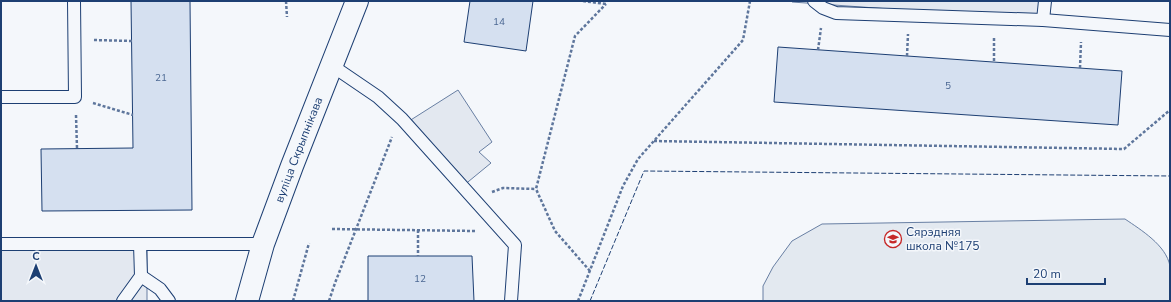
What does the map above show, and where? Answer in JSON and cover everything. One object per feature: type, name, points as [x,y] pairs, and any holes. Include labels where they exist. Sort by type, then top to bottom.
[{"type":"main road","name":"вуліца Скрыпнікава","points":[[247,301],[262,244],[357,1]]},
{"type":"lane","points":[[1,97],[75,97],[74,1]]},
{"type":"lane","points":[[814,1],[823,8],[836,13],[1043,20],[1170,30]]},
{"type":"lane","points":[[1043,20],[1045,1]]},
{"type":"lane","points":[[331,65],[378,97],[402,118],[515,245],[512,301]]},
{"type":"lane","points":[[1,244],[262,244]]},
{"type":"lane","points":[[123,301],[141,276],[140,244]]},
{"type":"lane","points":[[141,276],[160,289],[169,301]]},
{"type":"path","points":[[286,1],[287,17]]},
{"type":"path","points":[[583,1],[606,4]]},
{"type":"path","points":[[578,301],[623,186],[638,159],[743,40],[750,1]]},
{"type":"path","points":[[590,271],[556,231],[536,189],[575,36],[606,4]]},
{"type":"path","points":[[1080,68],[1082,23]]},
{"type":"path","points":[[74,40],[132,41]]},
{"type":"path","points":[[77,148],[75,97],[133,115]]},
{"type":"path","points":[[654,141],[1124,149],[1170,110]]},
{"type":"path","points":[[329,301],[394,130]]},
{"type":"path","points":[[473,198],[503,188],[536,189]]},
{"type":"path","points":[[332,229],[502,231]]},
{"type":"path","points":[[418,230],[418,256]]},
{"type":"path","points":[[293,301],[309,244]]},
{"type":"shaded area","points":[[1043,1],[1043,20],[792,2]]},
{"type":"shaded area","points":[[458,90],[492,142],[479,152],[491,163],[463,186],[406,123]]},
{"type":"shaded area","points":[[1125,219],[1152,239],[1164,251],[1168,258],[1170,266],[1170,301],[763,301],[763,286],[773,267],[792,241],[822,224]]},
{"type":"shaded area","points":[[1,241],[147,244],[147,301],[1,301]]},
{"type":"building","points":[[131,1],[190,1],[192,210],[42,211],[41,149],[133,148]]},
{"type":"building","points":[[470,1],[533,1],[526,51],[464,42]]},
{"type":"building","points":[[778,47],[1122,71],[1118,125],[774,102]]},
{"type":"building","points":[[368,256],[472,256],[474,301],[368,301]]},
{"type":"fence","points":[[590,301],[644,171],[1170,176]]},
{"type":"place","name":"Сярэдняя школа №175","points":[[893,239]]}]
